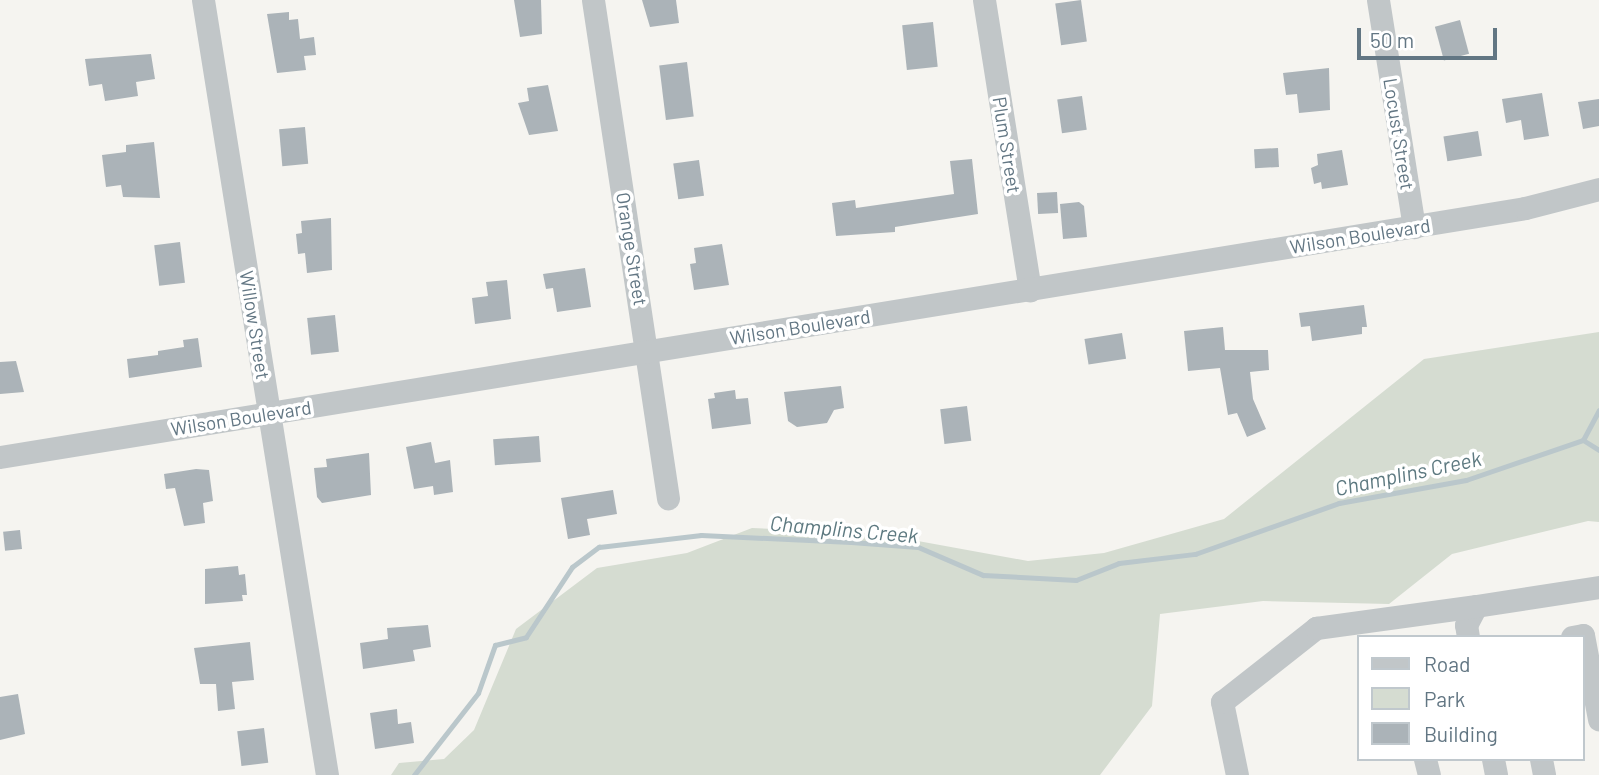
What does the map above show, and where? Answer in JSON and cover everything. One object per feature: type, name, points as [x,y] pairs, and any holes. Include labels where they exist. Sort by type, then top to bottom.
[{"type":"street","name":"Willow Street","points":[[203,0],[327,775]]},
{"type":"street","name":"Orange Street","points":[[593,0],[668,498]]},
{"type":"street","name":"Plum Street","points":[[984,0],[1030,290]]},
{"type":"street","name":"Locust Street","points":[[1378,0],[1414,227]]},
{"type":"street","name":"Wilson Boulevard","points":[[0,457],[1414,227],[1525,208],[1599,189]]},
{"type":"street","points":[[1237,775],[1222,702],[1316,628],[1400,627],[1476,607],[1599,587]]},
{"type":"street","points":[[1468,635],[1466,625],[1476,607]]},
{"type":"street","points":[[1585,642],[1598,708]]},
{"type":"green space","points":[[1599,332],[1599,522],[1588,521],[1452,554],[1389,604],[1263,601],[1160,614],[1152,706],[1100,775],[391,775],[399,763],[444,759],[474,730],[516,629],[597,568],[687,553],[752,528],[874,533],[1028,561],[1104,553],[1224,519],[1424,359]]},
{"type":"building","points":[[514,0],[541,0],[542,34],[520,37]]},
{"type":"building","points":[[642,0],[676,0],[679,23],[650,27]]},
{"type":"building","points":[[1081,0],[1087,42],[1061,45],[1055,4]]},
{"type":"building","points":[[289,12],[289,20],[298,19],[300,39],[314,37],[316,55],[304,56],[306,70],[277,73],[267,14]]},
{"type":"building","points":[[1460,20],[1469,54],[1444,61],[1435,27]]},
{"type":"building","points":[[933,22],[938,67],[907,70],[902,25]]},
{"type":"building","points":[[151,54],[155,79],[136,82],[138,96],[105,101],[102,84],[89,86],[85,59]]},
{"type":"building","points":[[687,62],[694,117],[666,120],[659,65]]},
{"type":"building","points":[[1329,68],[1330,110],[1299,113],[1297,94],[1286,95],[1283,73]]},
{"type":"building","points":[[548,85],[558,131],[529,135],[518,103],[529,101],[527,88]]},
{"type":"building","points":[[1542,93],[1549,136],[1524,140],[1521,120],[1506,123],[1502,99]]},
{"type":"building","points":[[1082,96],[1087,130],[1062,133],[1057,99]]},
{"type":"building","points":[[1599,99],[1599,126],[1583,129],[1578,102]]},
{"type":"building","points":[[305,127],[308,164],[282,166],[279,129]]},
{"type":"building","points":[[1478,131],[1482,156],[1447,161],[1443,136]]},
{"type":"building","points":[[154,142],[160,198],[123,197],[121,185],[106,187],[102,155],[126,152],[126,145]]},
{"type":"building","points":[[1278,148],[1279,167],[1255,168],[1254,149]]},
{"type":"building","points":[[1342,150],[1348,185],[1322,189],[1321,182],[1314,184],[1311,168],[1318,165],[1317,154]]},
{"type":"building","points":[[972,159],[978,214],[895,227],[895,232],[836,236],[832,203],[855,200],[856,208],[954,194],[950,161]]},
{"type":"building","points":[[699,160],[704,196],[678,199],[673,164]]},
{"type":"building","points":[[1057,192],[1058,213],[1038,214],[1037,193]]},
{"type":"building","points":[[1079,202],[1084,206],[1087,237],[1063,239],[1060,204]]},
{"type":"building","points":[[331,218],[332,270],[307,273],[305,253],[298,254],[296,234],[302,233],[301,221]]},
{"type":"building","points":[[180,242],[185,283],[159,286],[154,245]]},
{"type":"building","points":[[722,244],[729,285],[694,290],[690,264],[696,263],[694,248]]},
{"type":"building","points":[[585,268],[591,307],[557,312],[553,288],[546,289],[543,274]]},
{"type":"building","points":[[507,280],[511,319],[475,324],[472,298],[488,296],[486,282]]},
{"type":"building","points":[[1364,305],[1367,327],[1362,327],[1362,334],[1312,341],[1310,326],[1301,327],[1299,313]]},
{"type":"building","points":[[335,315],[339,352],[311,355],[307,318]]},
{"type":"building","points":[[1223,327],[1225,350],[1268,350],[1269,370],[1250,372],[1253,399],[1266,429],[1247,437],[1237,413],[1228,415],[1220,368],[1188,371],[1184,331]]},
{"type":"building","points":[[1122,333],[1126,359],[1089,365],[1084,339]]},
{"type":"building","points":[[198,338],[202,367],[129,378],[127,359],[158,355],[158,351],[184,347],[183,340]]},
{"type":"building","points":[[16,361],[24,392],[0,394],[0,362]]},
{"type":"building","points":[[841,386],[844,408],[834,410],[827,423],[797,427],[788,421],[784,392]]},
{"type":"building","points":[[735,390],[736,399],[748,398],[751,424],[712,429],[708,399],[715,398],[714,393]]},
{"type":"building","points":[[967,406],[971,441],[944,444],[940,409]]},
{"type":"building","points":[[539,436],[541,462],[495,465],[493,439]]},
{"type":"building","points":[[431,442],[435,463],[450,460],[453,492],[434,495],[433,486],[414,489],[406,447]]},
{"type":"building","points":[[369,453],[371,495],[322,503],[317,497],[314,468],[327,467],[326,459]]},
{"type":"building","points":[[196,469],[209,470],[213,501],[203,503],[205,523],[184,526],[175,488],[166,489],[164,474]]},
{"type":"building","points":[[613,490],[617,514],[587,519],[590,535],[568,539],[561,498]]},
{"type":"building","points":[[20,530],[22,549],[5,551],[3,532]]},
{"type":"building","points":[[238,566],[239,575],[245,574],[247,595],[242,595],[243,601],[205,604],[205,569]]},
{"type":"building","points":[[428,625],[431,647],[413,650],[415,661],[363,669],[360,643],[388,639],[387,628]]},
{"type":"building","points":[[250,642],[254,680],[232,682],[235,709],[218,711],[216,684],[200,684],[194,648]]},
{"type":"building","points":[[18,694],[25,734],[0,740],[0,697]]},
{"type":"building","points":[[397,709],[398,724],[411,722],[414,743],[375,749],[370,713]]},
{"type":"building","points":[[264,728],[268,763],[241,766],[237,731]]},
{"type":"waterway","name":"Champlins Creek","points":[[414,775],[478,693],[495,645],[526,637],[572,567],[599,547],[701,535],[851,542],[918,547],[983,575],[1076,580],[1119,563],[1195,554],[1339,503],[1466,480],[1583,440],[1599,410]]},
{"type":"waterway","points":[[1583,440],[1599,450]]}]
